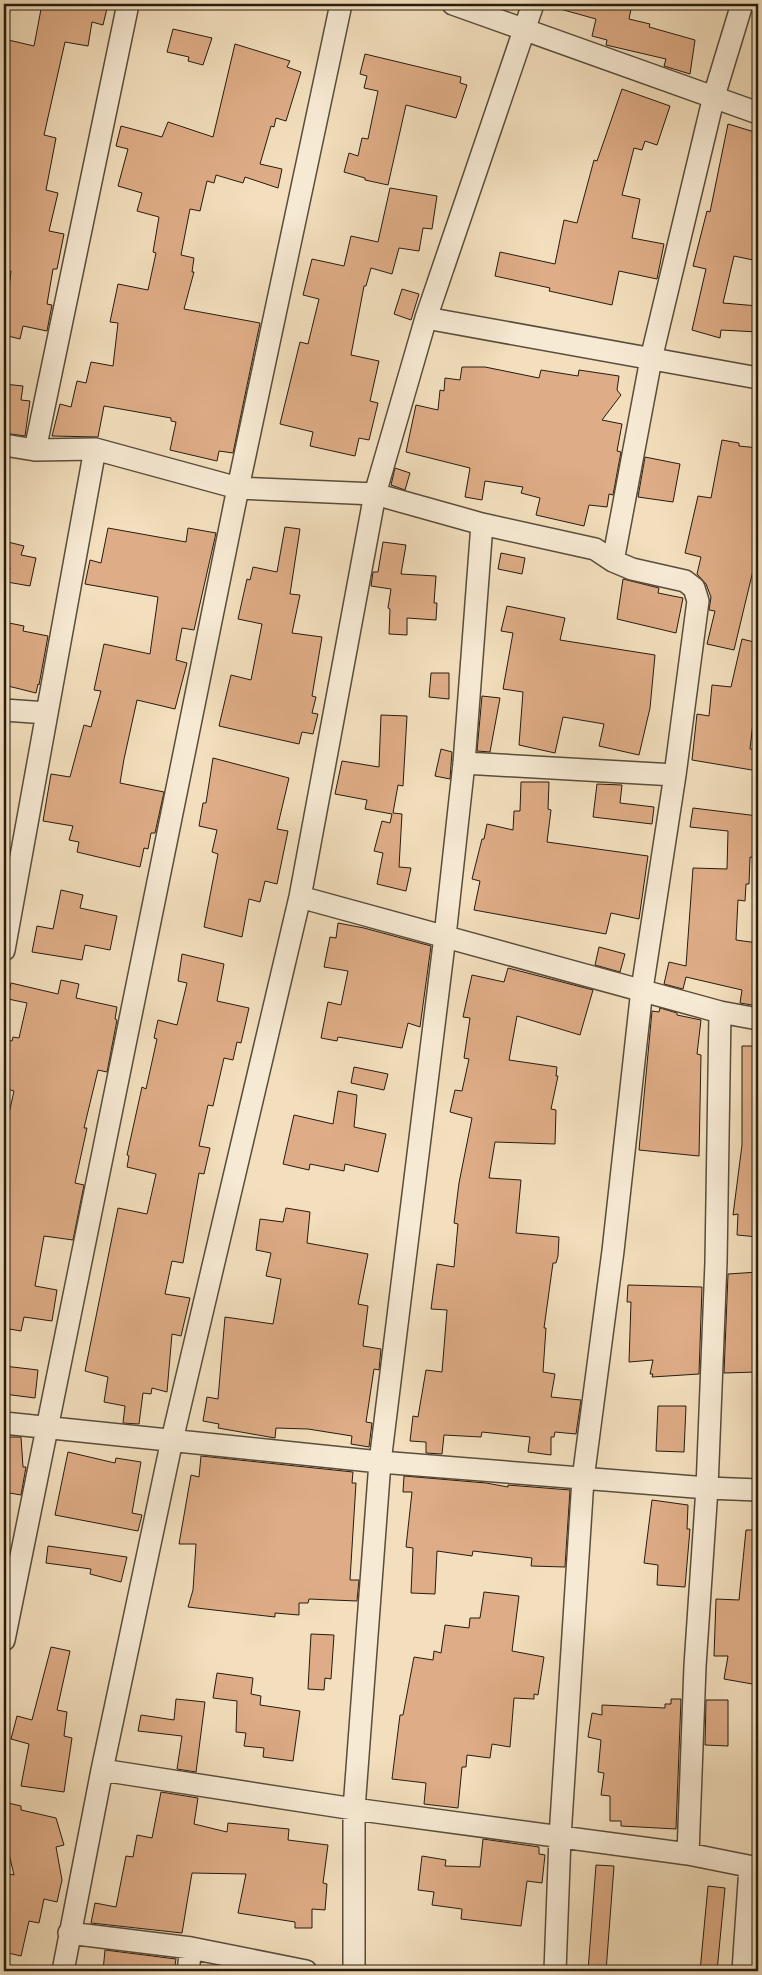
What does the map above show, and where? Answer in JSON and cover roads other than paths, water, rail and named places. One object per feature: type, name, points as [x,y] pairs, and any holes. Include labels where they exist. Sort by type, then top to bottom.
[{"type":"street","points":[[36,450],[128,4]]},
{"type":"street","points":[[4,1640],[238,488],[341,4]]},
{"type":"street","points":[[453,4],[526,28],[758,113]]},
{"type":"street","points":[[63,1971],[102,1770],[172,1440],[300,897],[375,494],[426,318],[533,4]]},
{"type":"street","points":[[614,561],[652,359],[714,96],[742,4]]},
{"type":"street","points":[[426,318],[758,378]]},
{"type":"street","points":[[4,445],[36,450],[95,449],[238,488],[375,494],[482,524],[595,550],[632,569],[686,581],[694,588],[698,601],[675,775],[642,989],[613,1251],[583,1478],[560,1837],[555,1971]]},
{"type":"street","points":[[4,950],[11,870],[47,713],[95,449]]},
{"type":"street","points":[[354,1971],[354,1810],[380,1462],[445,936],[464,763],[482,524]]},
{"type":"street","points":[[4,710],[47,713]]},
{"type":"street","points":[[464,763],[675,775]]},
{"type":"street","points":[[300,897],[642,989],[720,1012],[758,1020]]},
{"type":"street","points":[[688,1854],[695,1666],[708,1488],[716,1262],[720,1012]]},
{"type":"street","points":[[4,1424],[380,1462],[708,1488],[758,1490]]},
{"type":"street","points":[[102,1770],[354,1810],[688,1854],[754,1868],[743,1971]]},
{"type":"street","points":[[70,1933],[191,1948],[306,1971]]},
{"type":"street","points":[[188,1971],[191,1948]]}]
